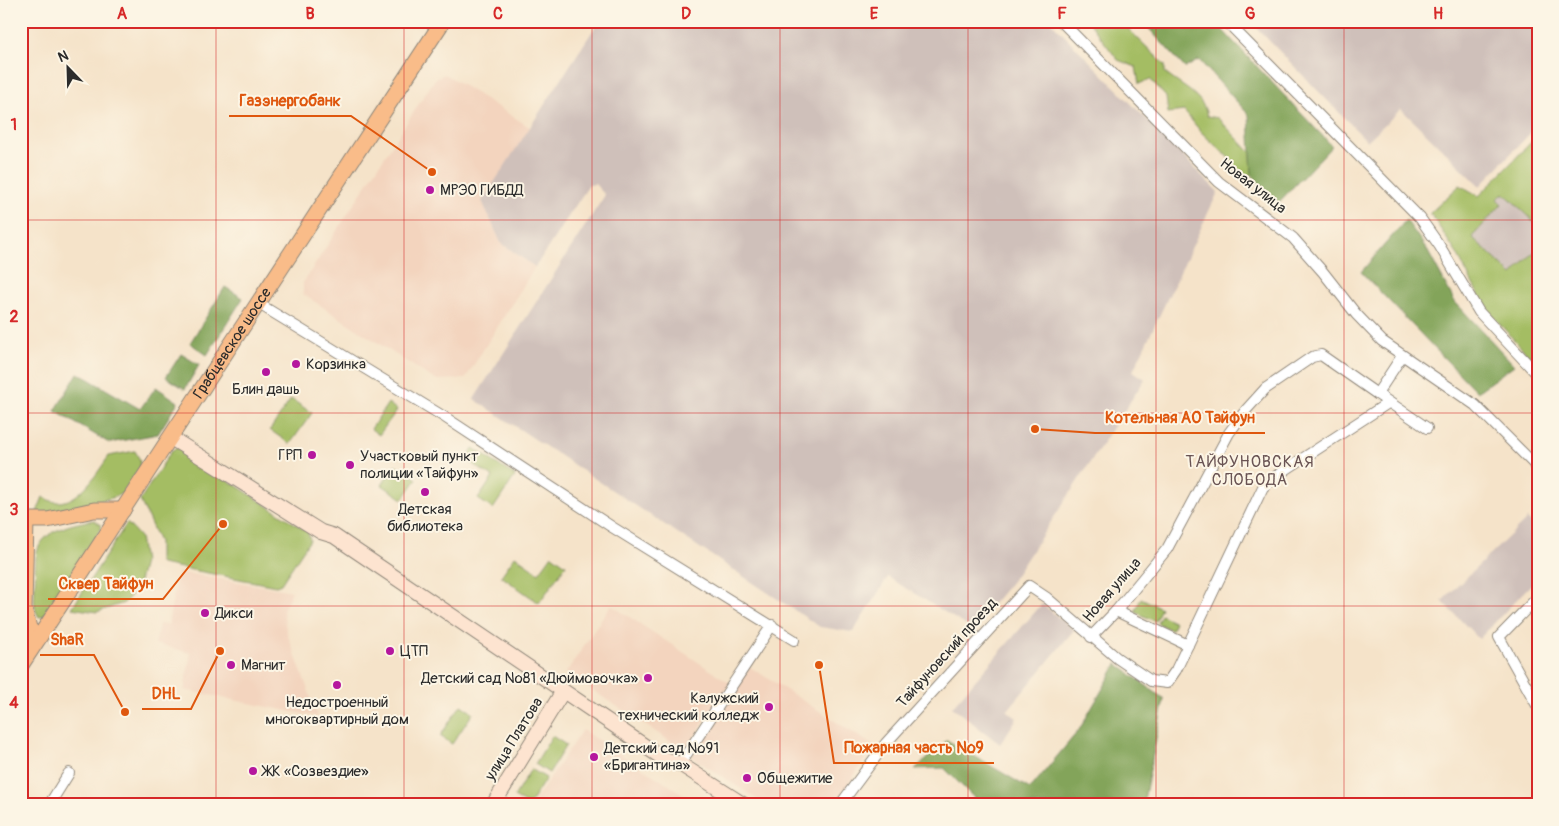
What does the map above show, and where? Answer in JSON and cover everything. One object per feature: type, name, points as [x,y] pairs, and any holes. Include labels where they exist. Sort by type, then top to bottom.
[{"type":"main road","name":"Грабцевское шоссе","points":[[21,665],[444,21]]},
{"type":"main road","points":[[27,552],[33,537],[40,528],[94,510],[124,510]]},
{"type":"main road","points":[[38,639],[29,628],[24,609],[23,586],[27,552],[23,518],[71,517]]},
{"type":"street","name":"Новая улица","points":[[1061,21],[1220,182],[1293,238],[1324,272],[1356,314],[1382,341],[1475,405],[1538,468]]},
{"type":"street","points":[[1226,21],[1420,218],[1439,245],[1479,312],[1538,375]]},
{"type":"street","points":[[259,304],[446,418],[612,527],[794,640]]},
{"type":"street","name":"Новая улица","points":[[1388,403],[1279,474],[1263,487],[1188,645],[1167,683],[1151,681],[1091,637],[1116,611],[1167,549],[1229,433],[1265,388],[1312,357],[1321,355],[1388,403],[1427,428]]},
{"type":"street","points":[[1377,394],[1402,356]]},
{"type":"street","points":[[171,438],[321,532],[334,536],[664,759],[680,764],[744,805]]},
{"type":"street","name":"Тайфуновский проезд","points":[[840,805],[886,742],[1022,591],[1029,586],[1035,588],[1091,637]]},
{"type":"street","points":[[1538,596],[1499,637],[1538,707]]},
{"type":"street","points":[[1116,611],[1188,645]]},
{"type":"street","points":[[680,764],[772,625]]},
{"type":"street","name":"улица Платова","points":[[493,805],[563,691]]},
{"type":"street","points":[[49,805],[69,773]]},
{"type":"shaded area","points":[[599,21],[1050,21],[1218,192],[1133,371],[1145,379],[1012,581],[972,629],[888,577],[853,632],[820,627],[474,399],[605,195],[595,184],[589,185],[535,267],[501,243],[482,201]]},
{"type":"shaded area","points":[[1250,21],[1538,21],[1538,125],[1480,186],[1401,109],[1367,141]]},
{"type":"shaded area","points":[[445,74],[531,128],[482,201],[501,243],[535,267],[465,379],[435,380],[303,294],[303,283],[435,79]]},
{"type":"shaded area","points":[[1504,192],[1538,225],[1538,248],[1512,275],[1471,237],[1502,205],[1497,199]]},
{"type":"shaded area","points":[[1527,519],[1538,529],[1538,577],[1479,639],[1442,601]]},
{"type":"shaded area","points":[[178,572],[292,591],[283,610],[286,630],[318,717],[184,690],[191,653],[155,644],[159,624],[168,625]]},
{"type":"shaded area","points":[[1042,604],[1074,630],[1007,711],[1017,718],[1000,744],[952,707]]},
{"type":"shaded area","name":"Детский сад №81 «Дюймовочка»","points":[[611,605],[730,683],[685,751],[566,673]]},
{"type":"shaded area","name":"Калужский технический колледж","points":[[750,667],[874,746],[834,805],[766,805],[692,757]]},
{"type":"shaded area","name":"Детский сад №91 «Бригантина»","points":[[582,730],[667,784],[700,805],[532,805]]},
{"type":"green space","points":[[1088,21],[1120,21],[1165,65],[1165,73],[1196,96],[1205,108],[1207,116],[1218,118],[1251,153],[1252,175],[1235,175],[1232,161],[1202,133],[1184,111],[1168,113],[1166,97],[1150,79],[1139,84],[1136,67],[1118,60]]},
{"type":"green space","points":[[1142,21],[1214,21],[1332,146],[1278,203],[1252,175],[1249,115],[1199,60],[1185,68]]},
{"type":"green space","points":[[1538,135],[1538,225],[1504,193],[1497,199],[1502,204],[1472,237],[1512,275],[1538,248],[1538,366],[1486,309],[1457,254],[1430,213],[1460,185],[1479,196]]},
{"type":"green space","points":[[1406,220],[1426,248],[1455,302],[1514,365],[1477,392],[1361,272]]},
{"type":"green space","points":[[225,287],[243,298],[207,355],[190,343]]},
{"type":"green space","points":[[181,354],[199,365],[185,389],[166,377]]},
{"type":"green space","points":[[78,373],[140,409],[156,387],[178,402],[158,434],[109,443],[55,411]]},
{"type":"green space","points":[[291,399],[312,413],[290,444],[270,430]]},
{"type":"green space","points":[[388,403],[397,410],[379,435],[371,429]]},
{"type":"green space","points":[[178,448],[308,532],[310,540],[281,584],[276,586],[161,564],[159,560],[159,542],[140,500],[172,450]]},
{"type":"green space","points":[[473,448],[515,476],[493,509],[478,499],[493,477],[466,460]]},
{"type":"green space","points":[[135,451],[140,460],[140,467],[123,493],[112,498],[46,513],[37,512],[43,497],[54,502],[73,498],[90,483],[109,456]]},
{"type":"green space","points":[[395,465],[417,479],[403,499],[382,485]]},
{"type":"green space","points":[[94,520],[100,524],[101,529],[44,616],[39,617],[34,596],[35,566],[38,549],[47,536],[54,532],[62,528]]},
{"type":"green space","points":[[127,523],[140,537],[144,562],[137,589],[124,603],[97,612],[72,608]]},
{"type":"green space","points":[[552,555],[566,565],[539,603],[501,576],[515,556],[539,573]]},
{"type":"green space","points":[[1141,598],[1161,608],[1155,621],[1135,612]]},
{"type":"green space","points":[[1161,615],[1175,622],[1171,630],[1157,623]]},
{"type":"green space","points":[[1117,664],[1164,699],[1143,805],[981,805],[944,768],[915,769],[947,740],[1030,789],[1079,730]]},
{"type":"green space","points":[[461,705],[473,713],[452,744],[440,736]]},
{"type":"green space","points":[[552,736],[566,745],[549,773],[535,764]]},
{"type":"green space","points":[[531,769],[546,778],[529,805],[514,797]]},
{"type":"place","name":"Газэнергобанк","points":[[432,172]]},
{"type":"place","name":"МРЭО ГИБДД","points":[[430,190]]},
{"type":"place","name":"Корзинка","points":[[296,364]]},
{"type":"place","name":"Блин дашь","points":[[266,372]]},
{"type":"place","name":"Котельная АО Тайфун","points":[[1035,429]]},
{"type":"place","name":"ГРП","points":[[312,455]]},
{"type":"place","name":"Участковый пункт полиции «Тайфун»","points":[[350,465]]},
{"type":"place","name":"Детская библиотека","points":[[425,492]]},
{"type":"place","name":"Сквер Тайфун","points":[[223,524]]},
{"type":"place","name":"Дикси","points":[[205,613]]},
{"type":"place","name":"DHL","points":[[220,651]]},
{"type":"place","name":"ЦТП","points":[[390,651]]},
{"type":"place","name":"Магнит","points":[[231,665]]},
{"type":"place","name":"Пожарная часть №9","points":[[819,665]]},
{"type":"place","name":"Детский сад №81 «Дюймовочка»","points":[[648,678]]},
{"type":"place","name":"Недостроенный многоквартирный дом","points":[[337,685]]},
{"type":"place","name":"Калужский технический колледж","points":[[769,707]]},
{"type":"place","name":"ShaR","points":[[125,712]]},
{"type":"place","name":"Детский сад №91 «Бригантина»","points":[[594,757]]},
{"type":"place","name":"ЖК «Созвездие»","points":[[253,771]]},
{"type":"place","name":"Общежитие","points":[[747,778]]},
{"type":"district","name":"ТАЙФУНОВСКАЯ СЛОБОДА","points":[[1250,471]]}]
